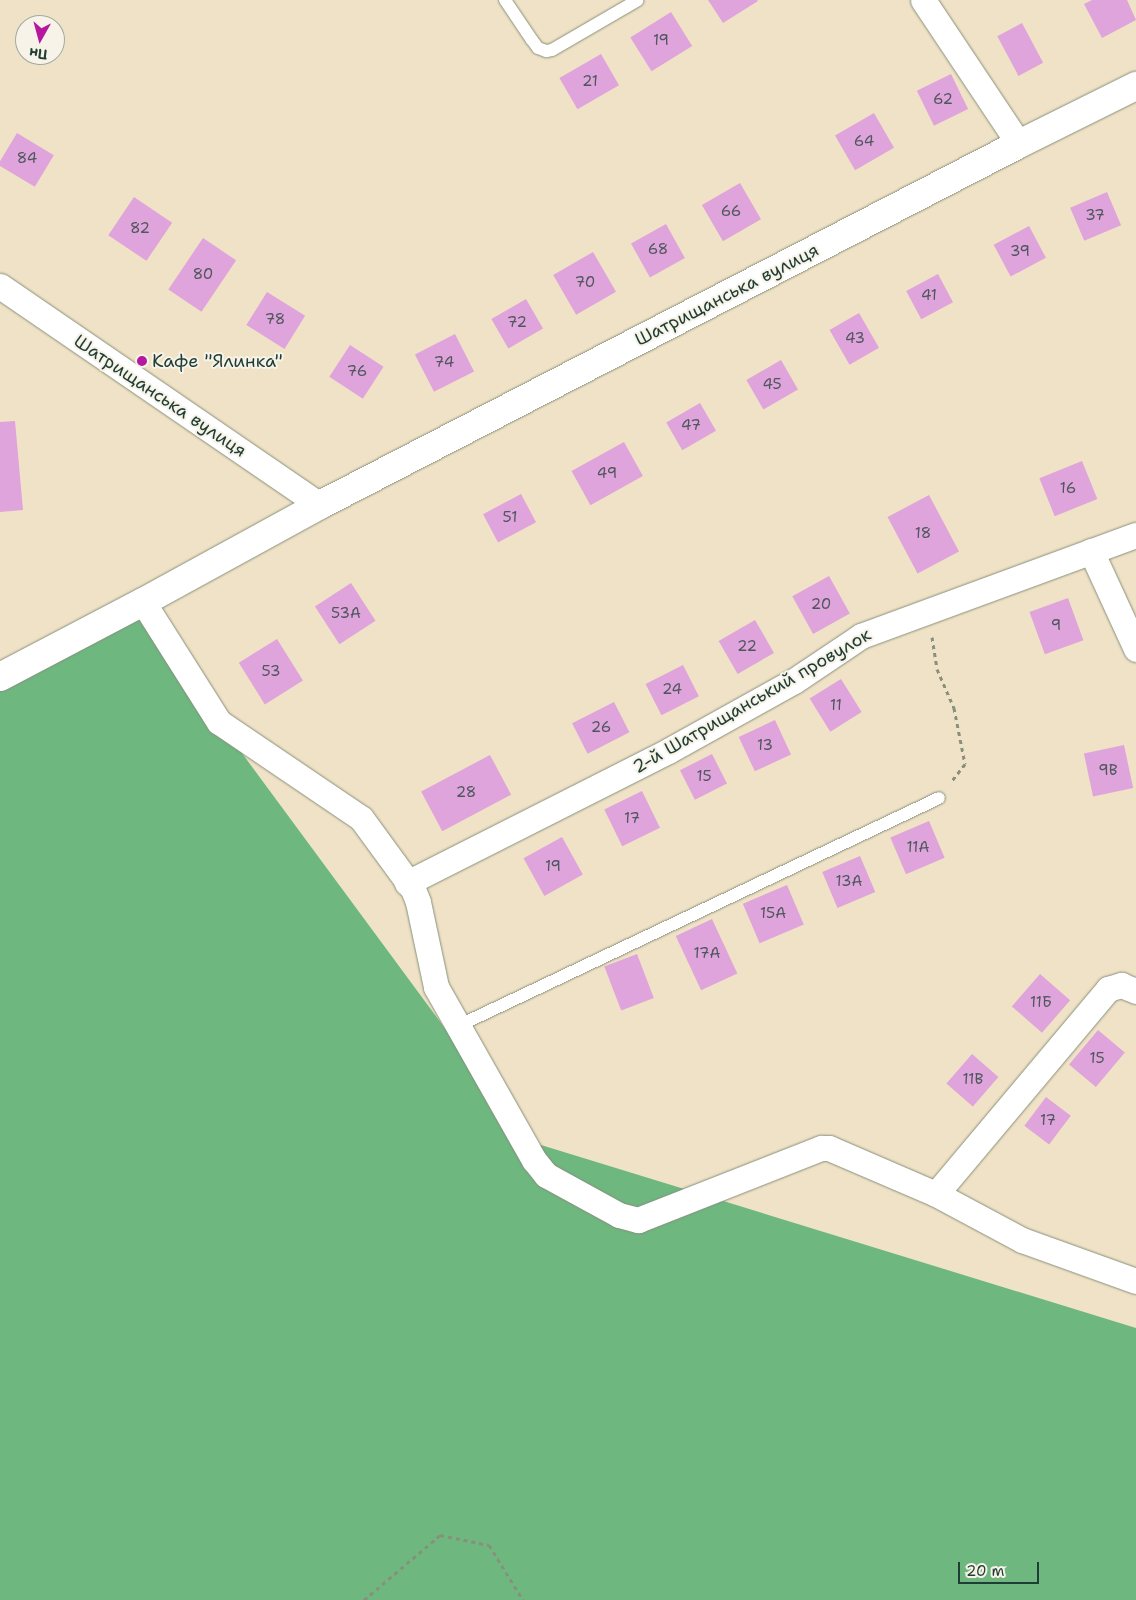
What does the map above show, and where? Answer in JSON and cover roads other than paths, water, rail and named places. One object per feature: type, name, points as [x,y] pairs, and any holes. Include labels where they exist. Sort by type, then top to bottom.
[{"type":"street","points":[[923,0],[1019,144]]},
{"type":"street","name":"Шатрищанська вулиця","points":[[0,677],[143,602],[320,505],[1019,144],[1136,86]]},
{"type":"street","name":"Шатрищанська вулиця","points":[[0,286],[320,505]]},
{"type":"street","name":"2-й Шатрищанський провулок","points":[[408,883],[676,746],[799,678],[855,639],[931,609],[1136,535]]},
{"type":"street","points":[[1091,551],[1136,649]]},
{"type":"street","points":[[143,602],[219,722],[361,818],[408,883],[418,902],[436,987],[540,1169],[552,1178],[618,1215],[644,1219],[825,1148],[834,1149],[936,1194],[1022,1240],[1136,1281]]},
{"type":"street","points":[[936,1194],[1108,990],[1121,985],[1136,991]]},
{"type":"lane","points":[[506,0],[538,48],[552,50],[638,0]]},
{"type":"lane","points":[[458,1026],[939,798]]},
{"type":"place","name":"Кафе \"Ялинка\"","points":[[142,361]]}]
